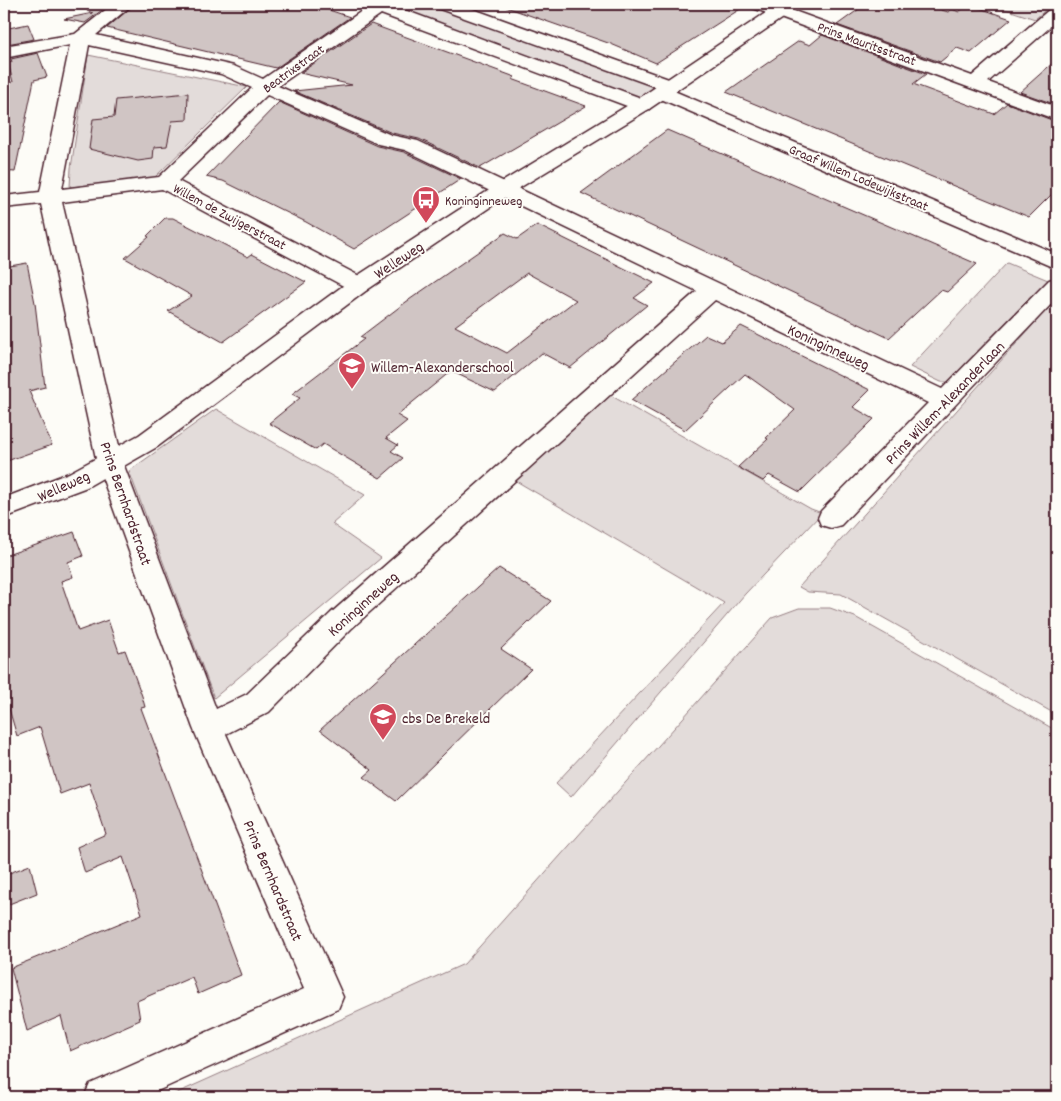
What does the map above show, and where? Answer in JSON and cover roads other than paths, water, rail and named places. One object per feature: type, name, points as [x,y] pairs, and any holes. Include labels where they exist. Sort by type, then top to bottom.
[{"type":"street","points":[[82,38],[124,4]]},
{"type":"street","name":"Graaf Willem Lodewijkstraat","points":[[443,4],[665,89],[1057,262]]},
{"type":"street","name":"Prins Mauritsstraat","points":[[759,4],[785,8],[1057,114]]},
{"type":"street","points":[[381,5],[642,105]]},
{"type":"street","name":"Beatrixstraat","points":[[166,182],[264,87],[381,5]]},
{"type":"street","name":"Welleweg","points":[[4,508],[78,480],[148,441],[359,285],[504,189],[642,105],[785,8]]},
{"type":"street","points":[[975,83],[1057,12]]},
{"type":"street","name":"Koninginneweg","points":[[4,52],[82,38],[227,70],[385,140],[410,145],[946,401]]},
{"type":"street","name":"Prins Bernhardstraat","points":[[82,38],[50,197],[110,463],[208,728],[325,998],[103,1097]]},
{"type":"street","name":"Willem de Zwijgerstraat","points":[[4,202],[166,182],[359,285]]},
{"type":"street","name":"Prins Willem-Alexanderlaan","points":[[831,518],[1057,285]]},
{"type":"street","name":"Koninginneweg","points":[[208,728],[258,703],[341,620],[712,290]]},
{"type":"place","name":"Koninginneweg","points":[[426,224]]},
{"type":"place","name":"Willem-Alexanderschool","points":[[352,390]]},
{"type":"place","name":"cbs De Brekeld","points":[[383,741]]}]
